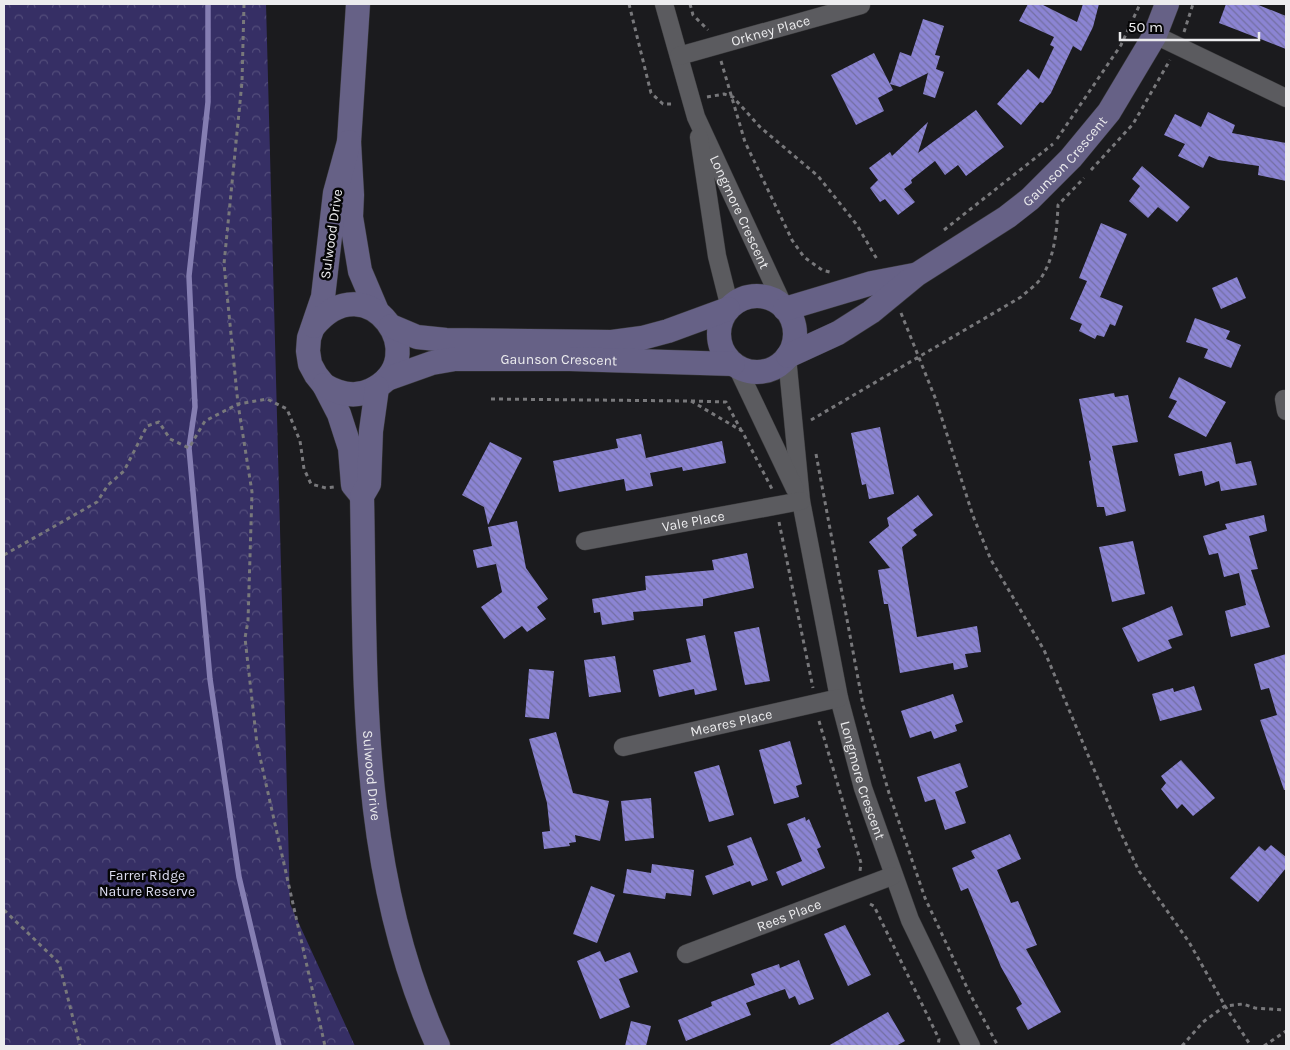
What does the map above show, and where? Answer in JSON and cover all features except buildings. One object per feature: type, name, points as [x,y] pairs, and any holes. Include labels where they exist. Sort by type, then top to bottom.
[{"type":"street","name":"Sulwood Drive","points":[[358,4],[349,142],[354,241],[360,271],[384,319],[397,339],[398,353],[395,367],[382,383],[370,431],[369,484],[358,491]]},
{"type":"street","name":"Longmore Crescent","points":[[664,4],[696,117],[716,248],[729,308]]},
{"type":"street","name":"Gaunson Crescent","points":[[788,357],[838,333],[916,275],[1007,217],[1030,199],[1071,158],[1108,112],[1155,35],[1167,4]]},
{"type":"street","name":"Orkney Place","points":[[679,56],[861,6]]},
{"type":"street","points":[[1155,35],[1286,98]]},
{"type":"street","name":"Longmore Crescent","points":[[696,117],[784,308]]},
{"type":"street","name":"Sulwood Drive","points":[[349,142],[335,193],[322,297],[309,338],[308,351],[310,364],[324,385],[339,414],[350,448],[358,491],[368,744],[373,809],[384,875],[395,924],[422,1008],[438,1046]]},
{"type":"street","name":"Gaunson Crescent","points":[[784,308],[872,283],[916,275]]},
{"type":"street","points":[[756,296],[776,301],[790,315],[794,332],[792,348],[788,357],[781,364],[764,372],[745,370],[735,365],[726,356],[719,338],[720,328],[729,308],[746,298],[756,296]]},
{"type":"street","points":[[314,326],[329,311],[349,304],[364,306],[384,319]]},
{"type":"street","name":"Gaunson Crescent","points":[[384,319],[417,337],[446,340],[612,342],[642,338],[668,331],[729,308]]},
{"type":"street","name":"Longmore Crescent","points":[[788,357],[801,501],[839,698],[862,788],[892,876],[914,929],[971,1046]]},
{"type":"street","name":"Gaunson Crescent","points":[[382,383],[432,363],[455,359],[570,359],[735,365]]},
{"type":"street","name":"Longmore Crescent","points":[[735,365],[801,501]]},
{"type":"street","points":[[324,385],[344,394],[367,393],[382,383]]},
{"type":"street","name":"Vale Place","points":[[585,541],[801,501]]},
{"type":"street","name":"Meares Place","points":[[623,747],[839,698]]},
{"type":"street","name":"Rees Place","points":[[686,954],[892,876]]},
{"type":"path","points":[[244,4],[242,82],[224,264],[238,404],[252,492],[248,621],[245,638],[257,744],[324,1046]]},
{"type":"path","points":[[629,4],[651,93],[663,104],[676,104],[724,94],[733,97],[760,127],[818,176],[857,225],[878,261]]},
{"type":"path","points":[[690,4],[693,15],[712,34]]},
{"type":"path","points":[[941,233],[1055,143],[1121,45],[1140,4]]},
{"type":"path","points":[[809,421],[1021,297],[1041,279],[1050,259],[1057,226],[1058,205],[1133,124],[1186,29],[1193,4]]},
{"type":"path","points":[[720,58],[745,142],[792,240],[804,257],[822,270],[839,274]]},
{"type":"path","points":[[900,310],[936,400],[973,516],[991,560],[1044,650],[1119,829],[1140,871],[1189,942],[1225,1006],[1251,1046]]},
{"type":"path","points":[[4,555],[98,502],[108,485],[124,471],[147,426],[159,422],[170,439],[189,448],[205,421],[238,404],[267,399],[287,409],[300,441],[304,469],[311,484],[326,488],[358,491]]},
{"type":"path","points":[[491,399],[726,402],[771,486],[816,703],[861,863],[859,876]]},
{"type":"path","points":[[691,401],[742,431]]},
{"type":"path","points":[[815,448],[863,705],[889,793],[926,898],[970,994],[998,1046]]},
{"type":"path","points":[[866,901],[874,906],[939,1038],[938,1046]]},
{"type":"path","points":[[4,910],[60,963],[80,1046]]},
{"type":"path","points":[[1182,1046],[1203,1022],[1225,1006],[1243,1004],[1255,1008],[1286,1010]]},
{"type":"path","points":[[1266,1045],[1286,1031]]},
{"type":"green space","name":"Farrer Ridge Nature Reserve","points":[[4,4],[266,4],[290,904],[355,1046],[4,1046]]},
{"type":"waterway","points":[[208,4],[208,102],[189,276],[195,407],[189,448],[210,679],[239,877],[279,1046]]}]
